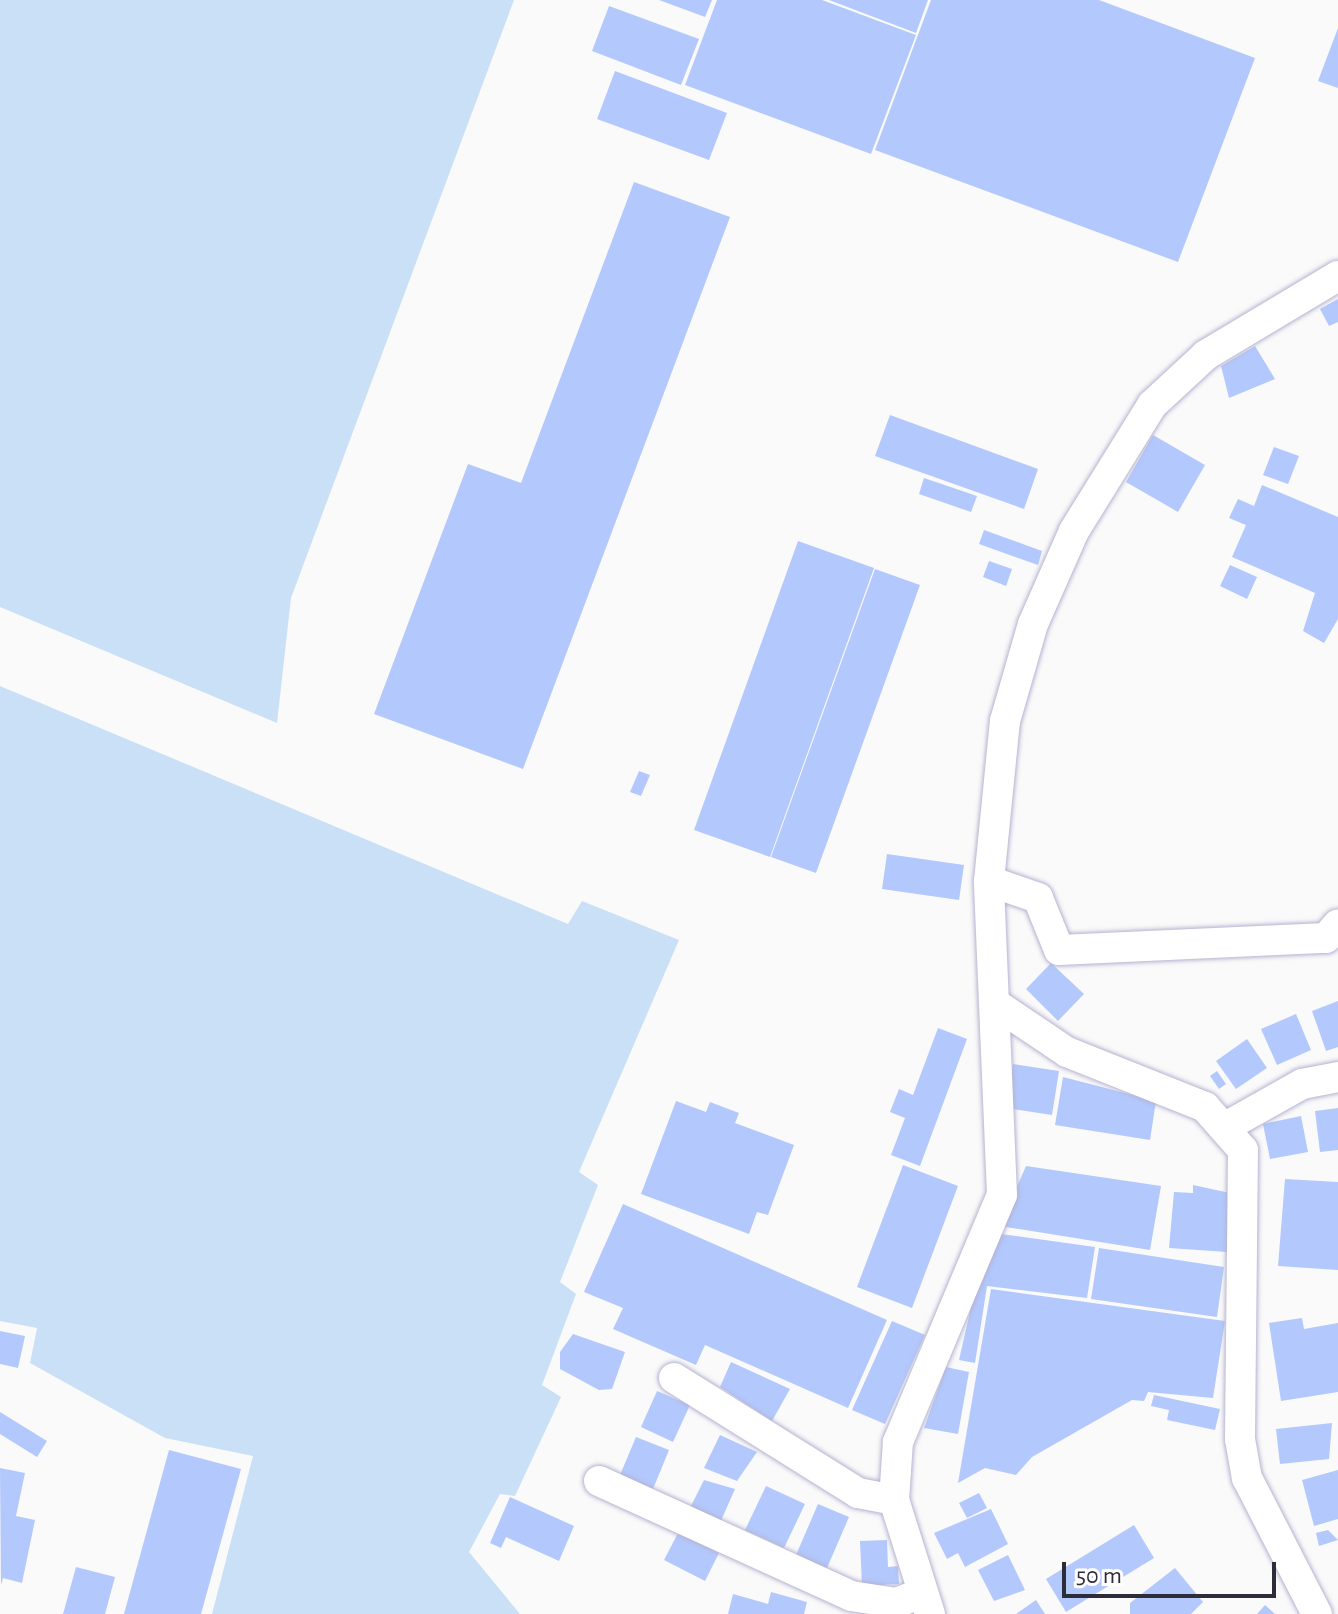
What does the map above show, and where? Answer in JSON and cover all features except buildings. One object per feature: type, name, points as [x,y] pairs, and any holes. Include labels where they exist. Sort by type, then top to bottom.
[{"type":"street","points":[[599,1481],[851,1596],[896,1603],[926,1603],[894,1500],[898,1442],[1002,1195],[989,881],[1005,721],[1033,624],[1074,531],[1152,405],[1206,355],[1338,276]]},
{"type":"street","points":[[989,881],[1038,898],[1059,950],[1326,938],[1338,924]]},
{"type":"street","points":[[994,1003],[1067,1052],[1178,1091],[1229,1125],[1248,1174],[1240,1439],[1247,1478],[1317,1614]]},
{"type":"street","points":[[1229,1125],[1302,1084],[1338,1077]]},
{"type":"street","points":[[674,1378],[858,1493],[894,1500]]},
{"type":"water","points":[[0,0],[514,0],[291,598],[277,723],[0,607]]},
{"type":"water","points":[[0,686],[568,924],[582,901],[679,940],[579,1172],[598,1185],[560,1282],[576,1294],[542,1385],[561,1397],[515,1496],[500,1494],[469,1552],[520,1614],[212,1614],[253,1456],[165,1438],[30,1363],[37,1328],[0,1321]]}]
